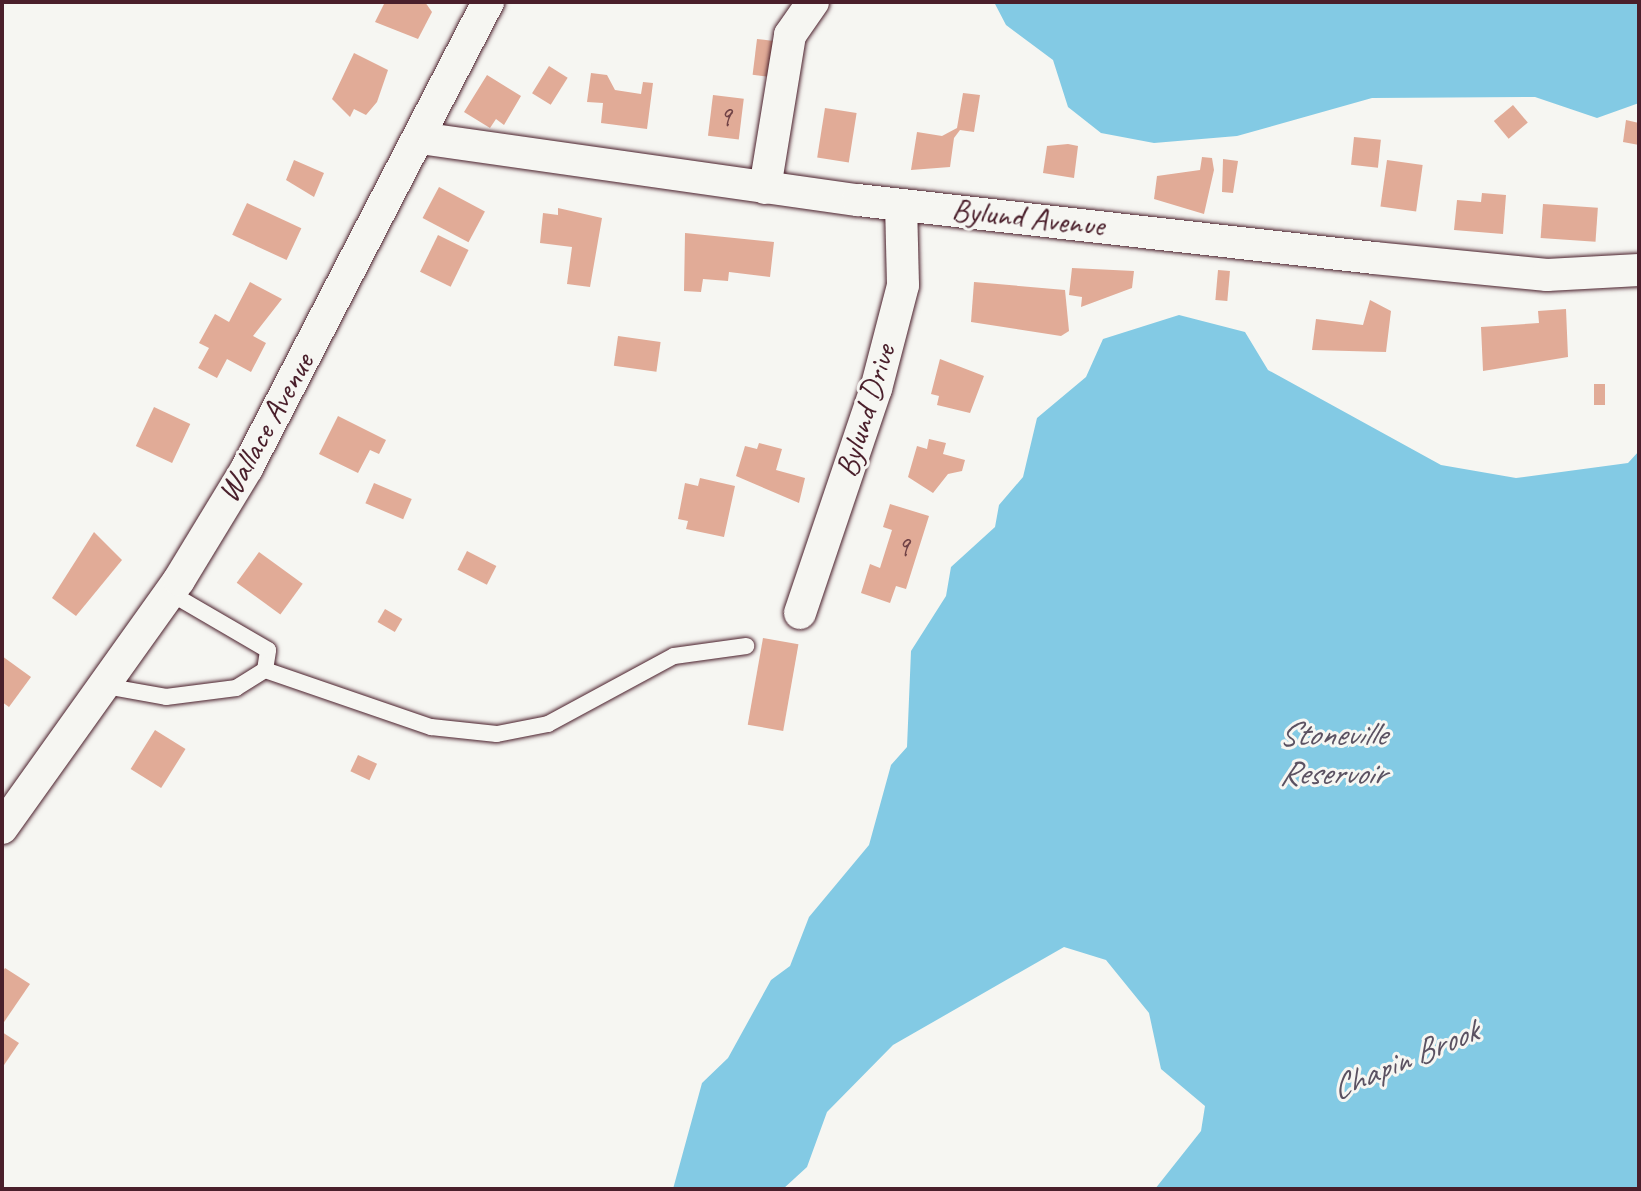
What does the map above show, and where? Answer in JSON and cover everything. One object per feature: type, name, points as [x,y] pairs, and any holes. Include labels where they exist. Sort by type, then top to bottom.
[{"type":"street","name":"Wallace Avenue","points":[[2,828],[170,593],[247,468],[488,2]]},
{"type":"street","points":[[765,188],[790,35],[813,2]]},
{"type":"street","name":"Bylund Avenue","points":[[420,138],[901,205],[1531,273],[1639,270]]},
{"type":"street","name":"Bylund Drive","points":[[800,613],[876,389],[903,285],[901,205]]},
{"type":"lane","points":[[105,686],[166,697],[236,688],[265,670],[268,650],[170,593]]},
{"type":"lane","points":[[265,670],[431,727],[497,734],[548,724],[674,656],[746,646]]},
{"type":"water","points":[[994,2],[1639,2],[1639,103],[1597,118],[1535,97],[1372,98],[1237,136],[1154,143],[1101,133],[1068,107],[1053,60],[1006,25]]},
{"type":"water","name":"Stoneville Reservoir","points":[[1179,315],[1245,332],[1268,370],[1441,465],[1516,478],[1628,463],[1639,451],[1639,1189],[1155,1189],[1201,1131],[1205,1106],[1161,1069],[1149,1013],[1106,960],[1064,947],[893,1045],[827,1112],[807,1167],[783,1189],[673,1189],[702,1083],[728,1058],[771,980],[790,966],[809,917],[869,845],[891,765],[907,747],[911,651],[946,596],[951,567],[995,527],[999,505],[1023,477],[1037,418],[1086,377],[1103,339]]},
{"type":"building","points":[[385,2],[425,2],[432,12],[418,39],[375,22]]},
{"type":"building","points":[[757,39],[774,41],[769,77],[753,75]]},
{"type":"building","points":[[354,53],[388,70],[377,102],[366,115],[354,109],[350,117],[332,99]]},
{"type":"building","points":[[549,66],[568,78],[551,105],[532,93]]},
{"type":"building","points":[[591,73],[607,75],[615,90],[641,94],[643,82],[653,83],[647,129],[601,123],[603,103],[587,102]]},
{"type":"building","points":[[487,75],[521,96],[504,125],[496,119],[490,128],[464,112]]},
{"type":"building","points":[[963,93],[980,95],[974,132],[960,130],[954,138],[950,167],[911,170],[917,132],[942,136],[957,128]]},
{"type":"building","points":[[713,95],[744,99],[739,139],[708,136]]},
{"type":"building","points":[[1513,105],[1528,123],[1509,139],[1494,121]]},
{"type":"building","points":[[825,108],[857,113],[849,162],[817,157]]},
{"type":"building","points":[[1626,120],[1639,123],[1639,145],[1623,142]]},
{"type":"building","points":[[1354,137],[1381,140],[1378,168],[1351,165]]},
{"type":"building","points":[[1047,146],[1078,146],[1074,178],[1043,173]]},
{"type":"building","points":[[1202,157],[1212,158],[1214,170],[1204,214],[1154,199],[1157,176],[1200,170]]},
{"type":"building","points":[[1223,159],[1238,161],[1233,193],[1222,192]]},
{"type":"building","points":[[294,160],[324,173],[314,197],[286,180]]},
{"type":"building","points":[[1387,160],[1423,165],[1416,212],[1380,207]]},
{"type":"building","points":[[439,187],[485,211],[468,242],[423,218]]},
{"type":"building","points":[[1482,193],[1506,195],[1503,234],[1454,230],[1457,200],[1481,202]]},
{"type":"building","points":[[247,203],[301,228],[287,260],[232,235]]},
{"type":"building","points":[[1543,204],[1598,208],[1595,242],[1541,238]]},
{"type":"building","points":[[558,208],[602,218],[590,287],[567,284],[572,247],[540,243],[543,213],[558,215]]},
{"type":"building","points":[[685,233],[774,242],[770,277],[729,272],[728,281],[703,279],[701,292],[684,291]]},
{"type":"building","points":[[438,235],[469,250],[451,287],[420,272]]},
{"type":"building","points":[[1072,268],[1134,271],[1132,288],[1081,307],[1082,297],[1069,295]]},
{"type":"building","points":[[1218,270],[1230,271],[1227,301],[1215,300]]},
{"type":"building","points":[[250,282],[282,299],[253,336],[266,343],[251,372],[227,359],[217,378],[198,368],[209,348],[199,343],[215,314],[229,322]]},
{"type":"building","points":[[974,282],[1065,290],[1069,331],[1061,336],[971,322]]},
{"type":"building","points":[[1370,300],[1391,311],[1386,352],[1312,350],[1316,319],[1363,325]]},
{"type":"building","points":[[1566,309],[1568,357],[1483,371],[1481,327],[1539,323],[1538,311]]},
{"type":"building","points":[[618,336],[661,342],[656,372],[614,366]]},
{"type":"building","points":[[940,359],[984,376],[970,413],[937,405],[939,396],[931,394]]},
{"type":"building","points":[[1594,384],[1605,384],[1605,405],[1594,405]]},
{"type":"building","points":[[154,407],[190,424],[172,463],[136,446]]},
{"type":"building","points":[[338,416],[386,440],[379,454],[370,450],[358,473],[319,454]]},
{"type":"building","points":[[929,439],[946,443],[943,454],[965,460],[962,471],[948,474],[933,493],[908,477],[917,446],[927,449]]},
{"type":"building","points":[[759,443],[782,449],[776,470],[805,478],[799,503],[736,476],[745,446],[757,449]]},
{"type":"building","points":[[700,478],[735,486],[724,537],[686,529],[688,521],[678,519],[685,483],[698,486]]},
{"type":"building","points":[[374,483],[412,499],[403,519],[365,503]]},
{"type":"building","points":[[890,504],[929,516],[906,589],[896,586],[890,603],[861,593],[870,564],[880,568],[892,530],[883,527]]},
{"type":"building","points":[[94,532],[122,560],[76,616],[52,598]]},
{"type":"building","points":[[467,551],[496,566],[487,585],[457,570]]},
{"type":"building","points":[[259,552],[303,584],[280,614],[237,583]]},
{"type":"building","points":[[385,609],[402,619],[395,632],[378,622]]},
{"type":"building","points":[[763,638],[798,644],[783,731],[748,725]]},
{"type":"building","points":[[2,656],[31,677],[9,707],[2,702]]},
{"type":"building","points":[[155,730],[186,749],[161,788],[131,769]]},
{"type":"building","points":[[358,755],[377,764],[369,780],[350,771]]},
{"type":"building","points":[[5,968],[30,984],[2,1025],[2,973]]},
{"type":"building","points":[[2,1032],[19,1043],[2,1068]]},
{"type":"water label","name":"Chapin Brook","points":[[1404,1059]]}]
